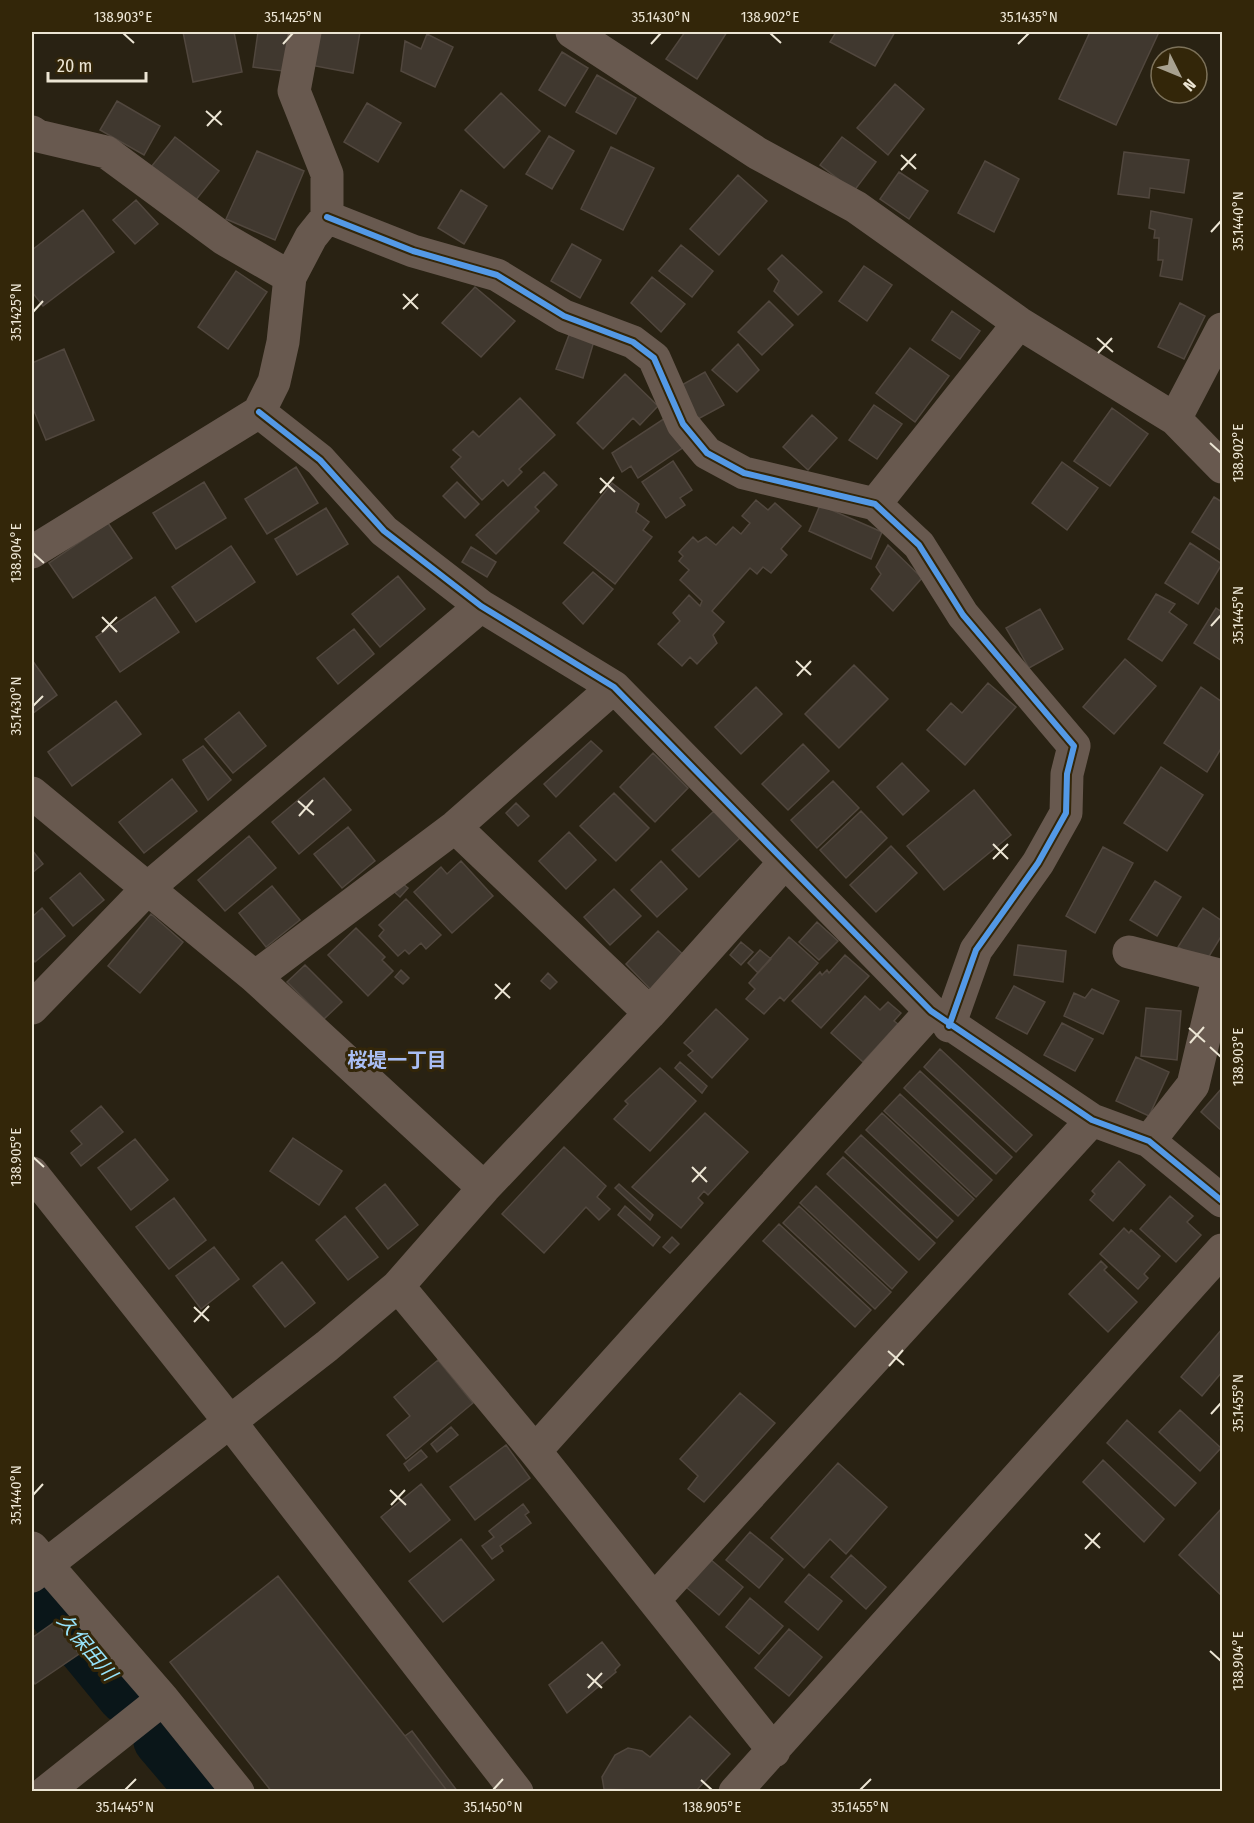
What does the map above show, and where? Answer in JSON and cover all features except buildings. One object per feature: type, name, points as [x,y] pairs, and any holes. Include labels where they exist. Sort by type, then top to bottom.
[{"type":"street","points":[[32,552],[260,412],[274,382],[283,342],[290,277],[311,237],[327,217],[327,174],[294,92],[305,32]]},
{"type":"street","points":[[572,32],[757,153],[856,207],[1019,323],[1175,419],[1222,467]]},
{"type":"street","points":[[32,132],[38,136],[106,152],[224,239],[290,277]]},
{"type":"street","points":[[327,217],[413,251],[497,275],[564,316],[633,342],[654,358],[683,424],[707,453],[744,473],[875,504],[919,545],[963,615],[1074,746],[1067,774],[1066,813],[1038,863],[976,950],[940,1018],[535,1451]]},
{"type":"street","points":[[875,504],[1019,323]]},
{"type":"street","points":[[1175,419],[1222,328]]},
{"type":"street","points":[[260,412],[320,460],[384,531],[481,606],[614,687],[940,1018],[1092,1119],[1149,1141],[1222,1201]]},
{"type":"street","points":[[32,1008],[149,887],[481,606]]},
{"type":"street","points":[[255,977],[455,827],[614,687]]},
{"type":"street","points":[[32,793],[149,887],[255,977],[484,1188]]},
{"type":"street","points":[[455,827],[650,1013]]},
{"type":"street","points":[[238,1791],[163,1699],[36,1563],[230,1422],[398,1287],[484,1188],[650,1013],[785,862]]},
{"type":"street","points":[[1129,952],[1219,975],[1193,1084],[1149,1141]]},
{"type":"street","points":[[654,1600],[1092,1119]]},
{"type":"street","points":[[32,1173],[230,1422],[517,1791]]},
{"type":"street","points":[[735,1791],[774,1751],[1222,1250]]},
{"type":"street","points":[[398,1287],[535,1451],[774,1751]]},
{"type":"street","points":[[46,1791],[163,1699]]},
{"type":"waterway","name":"久保田川","points":[[48,1600],[126,1695]]},
{"type":"waterway","name":"久保田川","points":[[162,1739],[207,1792]]},
{"type":"cycle path","points":[[327,217],[413,251],[497,275],[564,316],[633,342],[654,358],[683,424],[707,453],[744,473],[875,504],[919,545],[963,615],[1074,746],[1067,774],[1066,813],[1038,863],[976,950],[949,1026]]},
{"type":"cycle path","points":[[259,412],[320,460],[384,531],[481,606],[614,687],[931,1011],[1092,1120],[1149,1141],[1222,1201]]},
{"type":"district","name":"桜堤一丁目","points":[[397,1060]]}]
